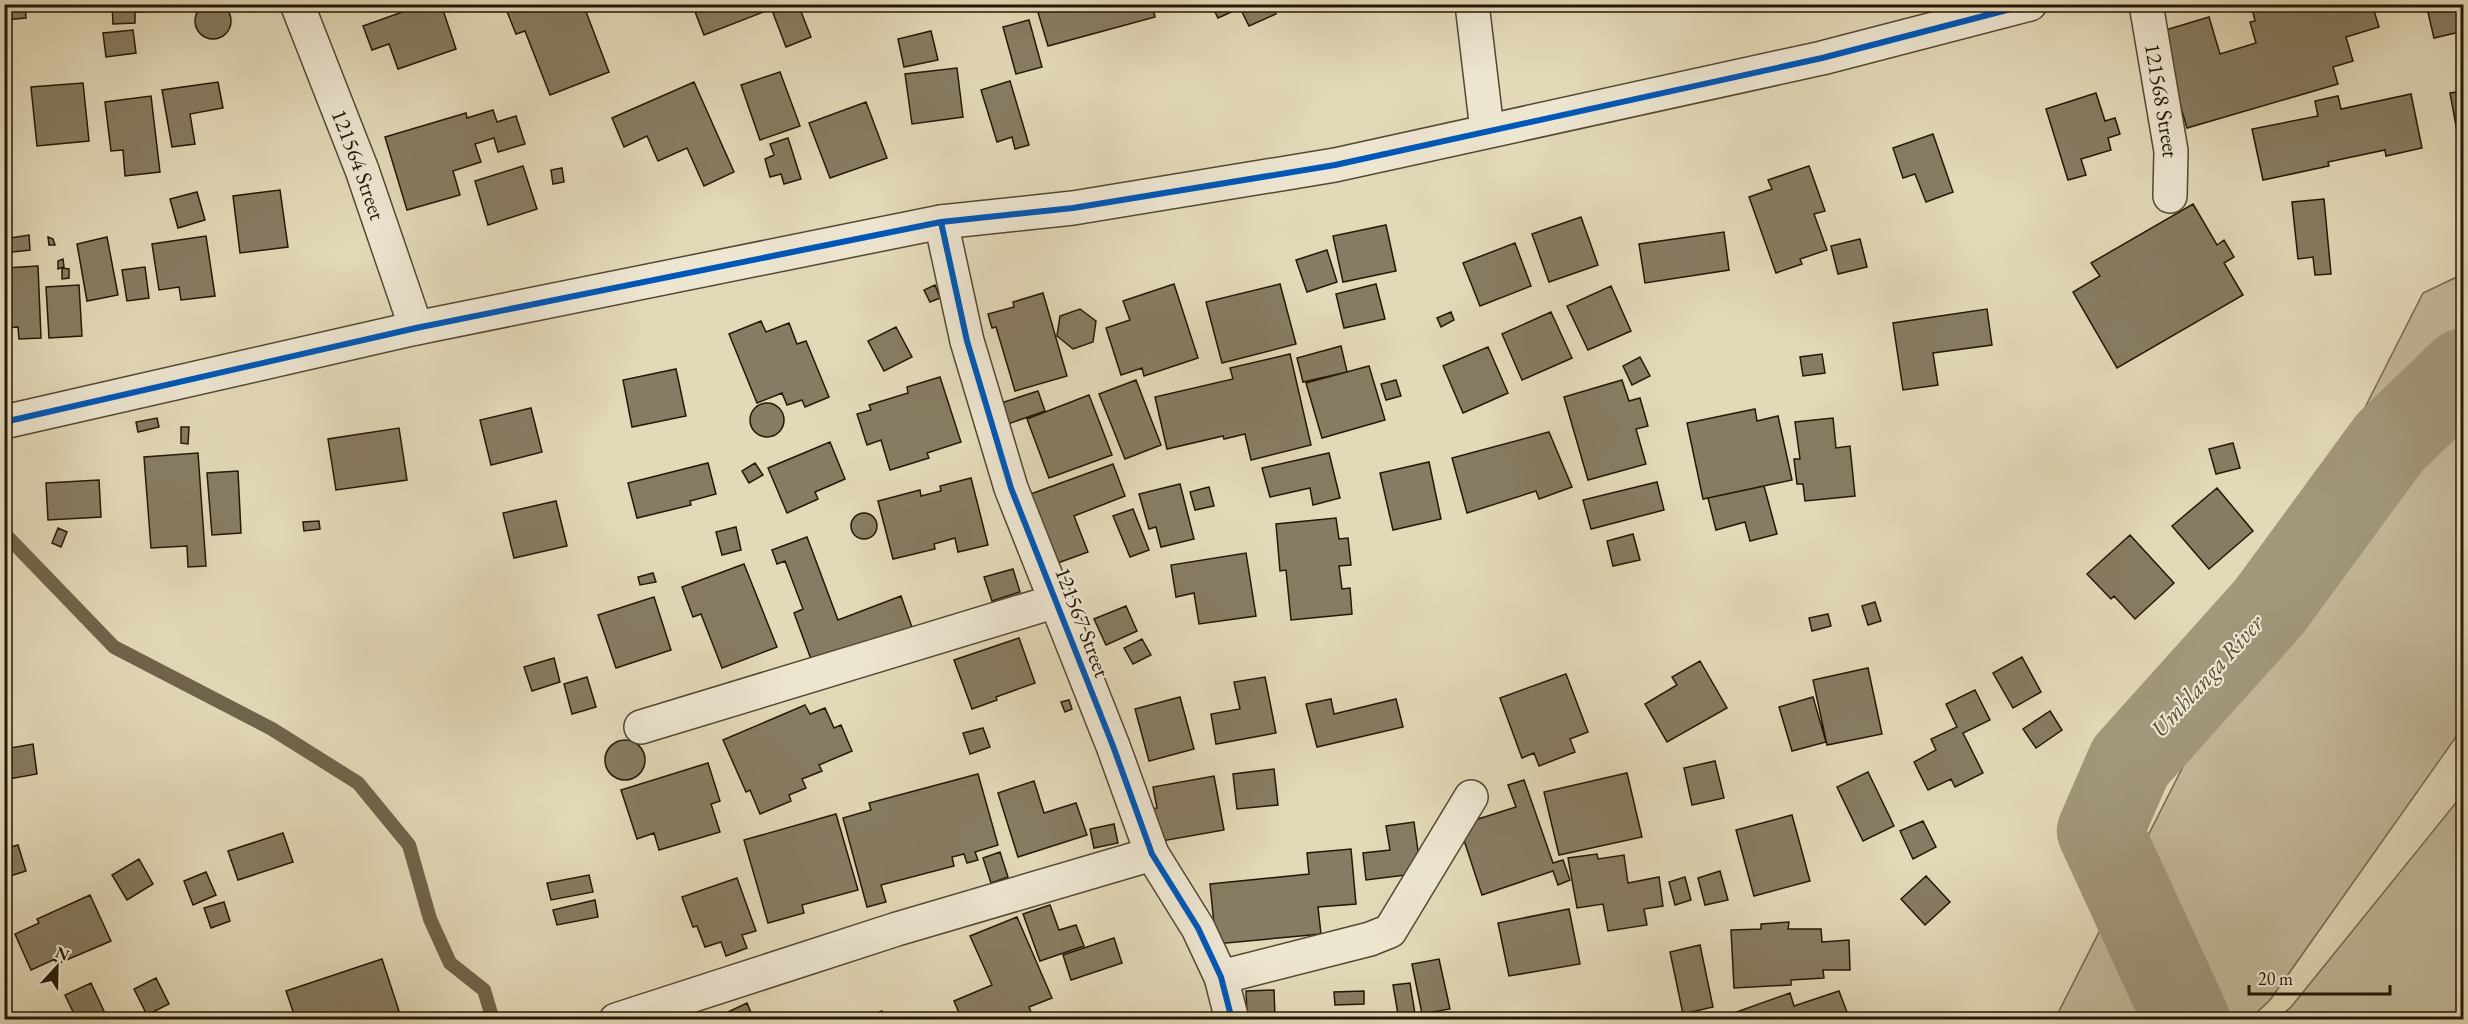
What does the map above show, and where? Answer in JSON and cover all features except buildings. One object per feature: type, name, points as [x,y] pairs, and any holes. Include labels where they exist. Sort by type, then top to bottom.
[{"type":"street","name":"121564 Street","points":[[297,4],[362,170],[416,328]]},
{"type":"street","points":[[1472,4],[1487,130]]},
{"type":"street","points":[[4,422],[416,328],[941,222],[1073,208],[1335,165],[1822,58],[2030,4]]},
{"type":"street","name":"121568 Street","points":[[2146,4],[2171,151],[2170,196]]},
{"type":"street","name":"121567 Street","points":[[941,222],[967,341],[1011,488],[1152,854],[1198,928],[1221,977],[1232,1020]]},
{"type":"street","points":[[641,727],[1056,601]]},
{"type":"street","points":[[1221,977],[1370,939],[1390,931],[1472,797]]},
{"type":"street","points":[[616,1020],[897,929],[1152,854]]},
{"type":"shaded area","points":[[2463,274],[2463,727],[2270,1000],[2250,1019],[2055,1019],[2423,293]]},
{"type":"shaded area","points":[[2463,794],[2463,1019],[2277,1019],[2291,1007]]},
{"type":"waterway","name":"Umhlanga River","points":[[2187,1020],[2100,831],[2130,762],[2269,607],[2390,442],[2464,371]]},
{"type":"waterway","points":[[4,533],[114,647],[272,729],[358,783],[409,845],[430,919],[450,963],[484,990],[493,1020]]},
{"type":"cycle path","points":[[4,422],[416,328],[941,222],[1073,208],[1335,165],[1822,58],[2030,4]]},
{"type":"cycle path","points":[[941,222],[967,341],[1011,488],[1113,746],[1152,854],[1198,928],[1221,977],[1232,1020]]}]
